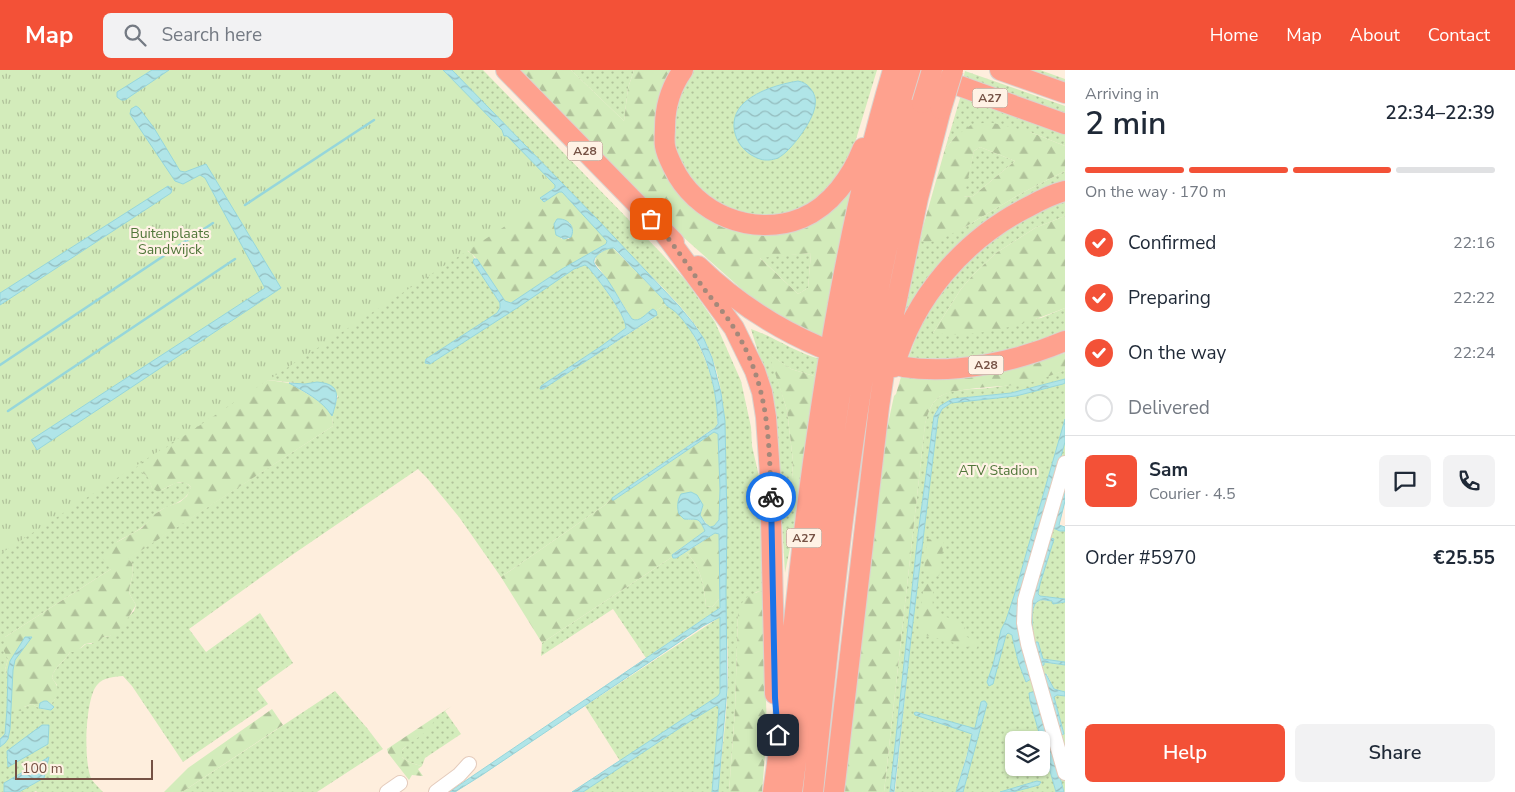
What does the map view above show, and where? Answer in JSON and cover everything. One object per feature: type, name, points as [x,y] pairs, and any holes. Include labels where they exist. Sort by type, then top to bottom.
[{"type":"highway","name":"A28","points":[[506,70],[705,273],[757,314],[789,333],[820,347]]},
{"type":"highway","name":"A27","points":[[683,70],[671,90],[665,115],[665,146],[679,180],[694,198],[726,218],[771,225],[802,218],[823,204],[841,188],[858,161],[872,125],[911,70]]},
{"type":"highway","name":"A27","points":[[792,792],[839,401],[872,230],[895,93],[893,70]]},
{"type":"highway","name":"A27","points":[[916,70],[1065,124]]},
{"type":"highway","name":"A27","points":[[834,792],[877,424],[892,324],[918,198],[932,106],[932,70]]},
{"type":"highway","name":"A27","points":[[813,792],[835,580],[859,405],[882,273],[932,106],[953,70]]},
{"type":"highway","points":[[1000,70],[1065,93]]},
{"type":"highway","name":"A27","points":[[773,792],[822,398],[854,226],[882,110]]},
{"type":"highway","name":"A27","points":[[877,424],[897,355],[905,335],[914,317],[940,278],[979,238],[1003,220],[1039,201],[1065,191]]},
{"type":"highway","name":"A28","points":[[664,233],[734,328],[755,371],[762,392],[766,417],[770,474],[775,698],[779,753]]},
{"type":"highway","name":"A28","points":[[904,367],[951,369],[982,366],[1027,356],[1065,342]]},
{"type":"street","points":[[1065,462],[1025,600],[1024,623],[1028,644],[1065,773]]},
{"type":"street","points":[[436,792],[459,775],[469,764]]},
{"type":"street","points":[[387,792],[400,783]]},
{"type":"green space","name":"Buitenplaats Sandwijck","points":[[0,70],[453,70],[505,123],[543,167],[550,190],[541,203],[0,554]]},
{"type":"green space","points":[[452,70],[483,70],[662,254],[687,282],[715,322],[741,381],[761,485],[762,591],[756,592],[738,613],[735,710],[729,792],[718,792],[728,683],[725,424],[721,389],[711,355],[698,329],[672,297]]},
{"type":"green space","points":[[517,70],[571,70],[624,121],[628,88],[634,70],[676,70],[663,97],[681,191],[765,230],[855,180],[823,343],[794,330],[746,293],[673,228]],"holes":[[[811,253],[808,288],[798,294],[760,258]]]},
{"type":"green space","points":[[571,70],[634,70],[628,88],[624,121]]},
{"type":"green space","points":[[694,70],[877,70],[853,149],[837,179],[819,196],[799,210],[777,215],[751,216],[712,201],[683,169],[674,150],[673,134],[677,103],[685,81]],"holes":[[[798,81],[815,107],[797,139],[784,153],[770,160],[750,154],[736,114],[754,95],[780,85]]]},
{"type":"green space","points":[[1028,70],[1040,70],[1065,79],[1065,83]]},
{"type":"green space","points":[[965,71],[1065,106],[1065,121],[962,84]]},
{"type":"green space","points":[[961,95],[1065,132],[1065,146],[1030,132],[956,136],[945,149]]},
{"type":"green space","points":[[989,122],[1030,132],[1065,146],[1065,171],[1020,194],[938,241],[923,242],[921,234],[945,149],[956,136],[971,125]],"holes":[[[980,147],[1015,161],[973,196],[964,197],[974,151]]]},
{"type":"green space","points":[[507,136],[555,185],[555,188],[540,198],[544,202],[562,192],[607,240],[606,244],[562,269],[509,303],[505,301],[477,259],[464,248]],"holes":[[[562,219],[570,223],[573,230],[569,239],[561,239]]]},
{"type":"green space","points":[[980,147],[1015,161],[973,196],[963,197],[974,151]]},
{"type":"green space","points":[[1065,171],[1065,186],[1028,201],[899,329],[921,234],[923,242],[965,227],[1020,194]]},
{"type":"green space","points":[[1065,199],[1065,216],[1035,228],[996,253],[973,275],[961,289],[933,333],[1041,318],[1065,308],[1065,334],[1026,348],[964,358],[908,359],[922,321],[937,297],[953,277],[979,251],[1026,216]]},
{"type":"green space","points":[[1065,216],[1065,308],[1033,320],[1000,329],[967,334],[933,333],[961,289],[996,253],[1035,228]]},
{"type":"green space","points":[[612,247],[663,299],[665,304],[656,311],[651,310],[640,319],[632,319],[595,263],[596,256]]},
{"type":"green space","points":[[463,248],[472,254],[475,259],[473,262],[500,303],[500,308],[497,313],[426,359],[426,364],[430,364],[574,269],[585,265],[610,296],[621,314],[626,328],[541,386],[540,389],[543,389],[652,319],[657,315],[656,311],[665,304],[675,311],[684,322],[701,349],[712,380],[717,412],[717,426],[501,577],[459,517],[418,469],[292,555],[189,629],[206,652],[260,613],[293,663],[257,689],[268,704],[183,762],[132,686],[123,676],[112,677],[97,685],[93,692],[88,717],[86,747],[89,772],[92,780],[103,792],[19,792],[44,778],[4,783],[4,792],[0,792],[0,305]],"holes":[[[268,380],[305,384],[317,382],[338,396],[332,416],[333,426],[127,559],[132,563],[133,573],[129,590],[136,605],[134,611],[110,636],[103,637],[70,652],[57,667],[52,678],[57,685],[55,699],[51,704],[54,707],[51,710],[41,709],[32,704],[24,707],[5,670],[8,659],[5,637],[111,569],[117,542],[141,528],[158,512],[182,500],[186,497],[191,487],[185,482],[175,483],[162,490],[152,488],[149,478],[142,472]]]},
{"type":"green space","points":[[811,253],[808,288],[798,294],[759,257]]},
{"type":"green space","points":[[751,329],[802,353],[820,359],[817,377],[791,369],[770,355],[787,410],[793,461],[791,499],[797,512],[785,573],[779,472],[765,375]]},
{"type":"green space","points":[[1065,353],[1065,370],[1024,384],[967,389],[946,394],[936,400],[928,413],[925,425],[884,792],[843,792],[886,433],[894,396],[901,377],[964,377],[1005,371]]},
{"type":"green space","points":[[769,354],[791,369],[817,377],[796,514],[791,499],[793,461],[787,410]]},
{"type":"green space","points":[[1065,370],[1065,379],[1011,393],[952,399],[940,406],[934,415],[918,534],[890,792],[884,792],[925,424],[930,409],[939,397],[950,392],[1018,383]]},
{"type":"green space","points":[[268,380],[289,383],[327,407],[332,416],[333,426],[128,559],[132,563],[133,573],[129,590],[136,605],[125,623],[116,633],[103,637],[98,642],[85,644],[76,652],[70,652],[53,674],[52,678],[58,691],[51,704],[47,701],[40,703],[39,708],[32,704],[24,707],[21,711],[14,710],[10,706],[7,689],[11,681],[5,670],[8,659],[3,649],[5,637],[111,569],[102,558],[117,542],[142,528],[155,514],[166,507],[180,502],[187,496],[191,487],[183,482],[179,482],[158,492],[152,488],[146,476],[134,469]]},
{"type":"green space","name":"ATV Stadion","points":[[1065,383],[1065,497],[1053,527],[1060,531],[1065,531],[1065,599],[1040,596],[1038,594],[1051,538],[1029,612],[1033,630],[1033,609],[1037,602],[1041,600],[1053,601],[1053,604],[1065,602],[1065,662],[1043,659],[1036,642],[1044,662],[1065,665],[1065,692],[1054,689],[1047,674],[1044,675],[1044,680],[1062,735],[1064,734],[1054,697],[1057,695],[1065,696],[1065,765],[1057,754],[1065,782],[1065,792],[1050,764],[1050,731],[1005,731],[1005,776],[1050,776],[1050,770],[1056,792],[1013,792],[1039,785],[1041,783],[1039,781],[1000,792],[963,792],[973,755],[975,728],[915,712],[970,733],[972,736],[956,792],[895,792],[911,638],[938,417],[942,409],[951,403],[1016,396]]},
{"type":"green space","points":[[714,432],[718,434],[719,520],[714,526],[709,527],[700,515],[702,510],[678,506],[679,514],[689,520],[696,519],[701,523],[705,531],[673,554],[672,557],[542,643],[501,577],[605,505],[612,498],[614,500]]},
{"type":"green space","points":[[717,532],[719,535],[720,598],[712,607],[706,606],[701,577],[695,564],[686,552]]},
{"type":"green space","points":[[927,539],[944,541],[939,576],[928,575],[924,571]]},
{"type":"green space","points":[[686,552],[695,564],[701,577],[706,606],[712,607],[720,598],[720,608],[646,658],[613,609],[541,656],[542,643],[672,557],[676,558]]},
{"type":"green space","points":[[924,583],[934,584],[933,605],[936,613],[963,624],[965,627],[964,635],[979,644],[976,649],[918,633]]},
{"type":"green space","points":[[762,591],[767,729],[762,792],[729,792],[735,710],[738,613],[741,604],[746,598]]},
{"type":"green space","points":[[720,617],[720,693],[718,696],[620,761],[585,706]]},
{"type":"green space","points":[[335,691],[383,749],[317,792],[182,792]]},
{"type":"green space","points":[[716,705],[719,707],[712,792],[583,792],[689,722]]},
{"type":"green space","points":[[452,706],[445,711],[461,734],[425,758],[422,766],[411,763],[402,757],[402,750],[435,717]]},
{"type":"green space","points":[[272,709],[283,725],[182,792],[164,792],[188,768]]},
{"type":"green space","points":[[435,717],[427,730],[402,750],[402,757],[404,759],[422,766],[418,769],[423,776],[412,775],[409,780],[387,749]]},
{"type":"water","points":[[152,70],[169,70],[125,100],[117,97],[117,92]]},
{"type":"water","points":[[443,70],[452,70],[679,306],[704,339],[712,358],[721,393],[725,421],[727,523],[727,689],[718,792],[712,792],[719,708],[717,705],[583,792],[572,792],[718,696],[720,693],[720,617],[703,626],[482,775],[455,792],[449,792],[720,608],[719,534],[715,533],[676,558],[673,558],[672,555],[705,531],[699,521],[684,519],[679,514],[678,504],[681,494],[691,492],[697,495],[703,505],[700,515],[710,527],[714,526],[719,520],[720,489],[718,434],[714,432],[612,500],[612,498],[715,428],[718,424],[711,376],[697,341],[676,312],[666,305],[663,299],[614,248],[598,254],[594,260],[595,265],[607,279],[632,319],[638,320],[653,309],[657,315],[543,389],[540,389],[541,386],[626,328],[616,305],[598,279],[585,265],[574,269],[430,364],[425,363],[426,359],[497,313],[500,308],[500,303],[473,262],[474,259],[477,259],[505,301],[511,303],[562,269],[606,244],[607,241],[562,192],[544,202],[540,198],[555,188],[555,185],[507,136],[504,136],[502,130]]},
{"type":"water","points":[[798,81],[805,83],[809,87],[815,99],[815,106],[806,127],[789,149],[778,158],[764,160],[751,155],[744,149],[735,134],[735,117],[739,109],[745,102],[763,91]]},
{"type":"water","points":[[136,106],[154,128],[180,171],[185,172],[206,164],[281,288],[37,450],[31,440],[265,288],[205,178],[200,175],[183,184],[175,181],[130,114],[131,109]]},
{"type":"water","points":[[168,186],[172,189],[171,193],[0,305],[0,293]]},
{"type":"water","points":[[557,219],[565,220],[570,224],[572,227],[571,237],[564,239],[556,235],[554,224]]},
{"type":"water","points":[[1065,379],[1063,384],[1016,396],[951,403],[942,409],[938,417],[894,792],[890,792],[918,534],[934,416],[940,406],[952,399],[1011,393]]},
{"type":"water","points":[[317,382],[331,385],[336,393],[336,403],[332,416],[318,401],[289,383],[305,384]]},
{"type":"water","points":[[1065,419],[1065,442],[1018,610],[1017,627],[1031,679],[1026,682],[1019,664],[1012,635],[1008,633],[993,684],[989,686],[987,682],[1001,630],[1014,596]]},
{"type":"water","points":[[1065,483],[1065,501],[1059,525],[1065,527],[1065,531],[1060,531],[1053,528]]},
{"type":"water","points":[[1051,538],[1054,539],[1038,594],[1040,596],[1065,599],[1065,602],[1053,604],[1052,601],[1040,600],[1037,602],[1032,613],[1033,630],[1030,631],[1029,612],[1033,594]]},
{"type":"water","points":[[25,637],[32,637],[15,660],[10,729],[8,739],[0,747],[0,739],[5,734],[10,661]]},
{"type":"water","points":[[1038,642],[1043,659],[1065,662],[1065,665],[1044,662],[1044,665],[1041,666],[1034,644]]},
{"type":"water","points":[[1044,674],[1046,674],[1054,689],[1065,692],[1065,696],[1057,695],[1054,697],[1064,734],[1061,735],[1044,680]]},
{"type":"water","points":[[1036,691],[1047,731],[1039,731],[1029,693]]},
{"type":"water","points":[[47,701],[54,707],[51,710],[39,708],[40,703]]},
{"type":"water","points":[[983,701],[987,704],[963,792],[956,792],[972,734],[915,715],[914,713],[975,728],[981,702]]},
{"type":"water","points":[[42,725],[49,725],[48,744],[8,767],[7,751]]},
{"type":"water","points":[[1050,742],[1064,792],[1056,792],[1050,771]]},
{"type":"water","points":[[49,757],[44,778],[19,792],[4,792],[4,783]]},
{"type":"water","points":[[1037,781],[1041,782],[1039,785],[1013,792],[1000,792]]},
{"type":"waterway","points":[[245,205],[374,120]]},
{"type":"waterway","points":[[0,365],[213,223]]},
{"type":"waterway","points":[[8,411],[235,259]]},
{"type":"way so far","points":[[651,219],[664,233],[721,309],[746,349],[762,392],[766,417],[771,497]]},
{"type":"route","points":[[771,497],[775,698],[778,735]]}]
